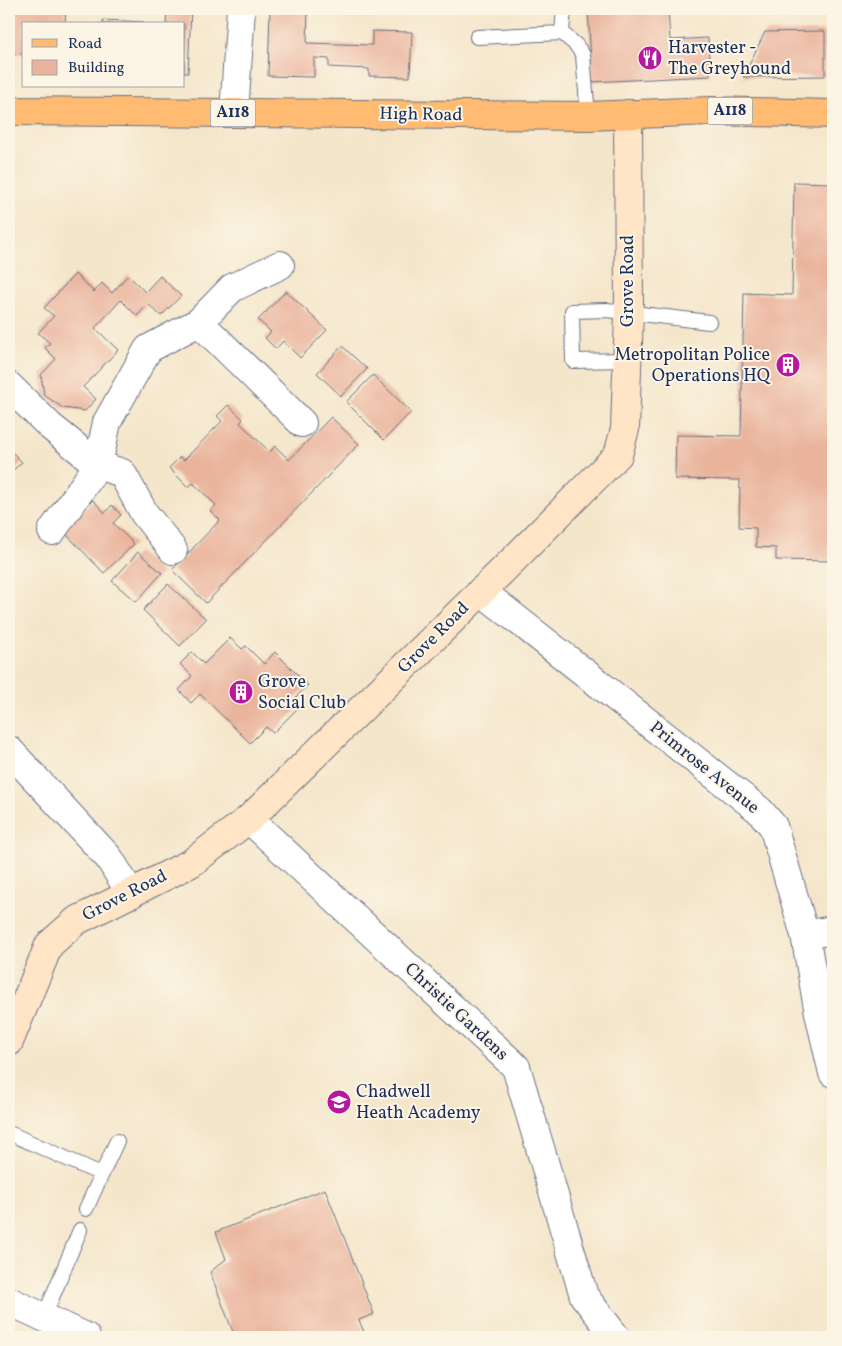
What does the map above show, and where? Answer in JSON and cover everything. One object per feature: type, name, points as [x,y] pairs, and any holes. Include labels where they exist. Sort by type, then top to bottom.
[{"type":"main road","name":"High Road","points":[[9,111],[588,116],[710,111],[833,114]]},
{"type":"street","points":[[234,113],[241,9]]},
{"type":"street","name":"Grove Road","points":[[10,1032],[49,945],[76,921],[191,863],[249,819],[618,455],[625,429],[629,312],[628,114]]},
{"type":"street","points":[[52,530],[98,465],[107,422],[148,349],[199,322],[232,288],[280,265]]},
{"type":"street","points":[[199,322],[302,423]]},
{"type":"street","points":[[9,386],[50,426],[98,465],[122,473],[144,513],[173,550]]},
{"type":"street","name":"Primrose Avenue","points":[[481,591],[759,810],[773,826],[804,935],[833,1074]]},
{"type":"street","points":[[9,750],[109,858],[131,894]]},
{"type":"street","name":"Christie Gardens","points":[[249,819],[516,1067],[584,1296],[616,1337]]},
{"type":"street","points":[[804,935],[833,930]]},
{"type":"street","points":[[9,1301],[86,1337]]},
{"type":"lane","points":[[562,33],[564,9]]},
{"type":"lane","points":[[477,37],[562,33],[576,45],[583,56],[588,116]]},
{"type":"lane","points":[[626,360],[573,361],[572,311],[607,310],[709,322]]},
{"type":"lane","points":[[9,1133],[101,1174]]},
{"type":"lane","points":[[86,1209],[116,1141]]},
{"type":"lane","points":[[44,1317],[80,1230]]},
{"type":"building","points":[[9,9],[66,9],[65,22],[22,22],[22,54],[9,53]]},
{"type":"building","points":[[167,9],[191,9],[188,73],[185,73],[185,22],[166,22]]},
{"type":"building","points":[[270,9],[308,9],[307,43],[372,45],[372,31],[412,32],[410,77],[369,76],[369,69],[329,67],[329,59],[314,58],[314,77],[268,76]]},
{"type":"building","name":"Harvester - The Greyhound","points":[[588,9],[668,9],[670,40],[708,38],[710,76],[592,82]]},
{"type":"building","points":[[103,20],[144,22],[103,22]]},
{"type":"building","points":[[825,31],[825,76],[743,77],[765,32]]},
{"type":"building","name":"Metropolitan Police Operations HQ","points":[[794,182],[833,183],[833,561],[776,560],[776,548],[756,547],[756,528],[739,527],[740,480],[675,479],[676,435],[741,436],[744,293],[792,295]]},
{"type":"building","points":[[75,274],[94,292],[102,283],[112,293],[128,275],[145,292],[160,276],[181,296],[161,316],[148,304],[137,316],[121,300],[95,328],[118,350],[83,387],[96,399],[85,411],[63,408],[44,395],[41,375],[56,359],[45,348],[50,343],[38,333],[54,316],[44,308]]},
{"type":"building","points":[[286,291],[327,330],[300,358],[283,341],[276,349],[265,338],[271,332],[258,320]]},
{"type":"building","points":[[342,346],[367,369],[341,396],[317,373]]},
{"type":"building","points":[[373,375],[411,412],[384,440],[346,402]]},
{"type":"building","points":[[228,405],[243,419],[240,423],[270,452],[275,446],[289,460],[331,417],[359,444],[206,603],[172,570],[220,520],[210,511],[216,505],[193,483],[188,487],[169,468],[180,457],[184,460],[222,421],[217,416]]},
{"type":"building","points":[[9,449],[22,462],[9,474]]},
{"type":"building","points":[[93,500],[105,513],[112,505],[121,515],[113,523],[134,544],[104,573],[62,530]]},
{"type":"building","points":[[138,552],[162,573],[136,602],[112,581]]},
{"type":"building","points":[[168,584],[206,619],[180,646],[143,610]]},
{"type":"building","name":"Grove Social Club","points":[[230,638],[242,649],[246,646],[264,664],[275,652],[308,685],[293,700],[299,707],[273,733],[266,727],[250,743],[200,694],[191,703],[179,690],[192,676],[180,664],[192,652],[204,664]]},
{"type":"building","points":[[325,1189],[374,1314],[359,1320],[366,1337],[235,1337],[210,1272],[226,1259],[216,1232]]},
{"type":"place","name":"Harvester - The Greyhound","points":[[650,58]]},
{"type":"place","name":"Metropolitan Police Operations HQ","points":[[788,365]]},
{"type":"place","name":"Grove Social Club","points":[[241,692]]},
{"type":"place","name":"Chadwell Heath Academy","points":[[339,1102]]}]
